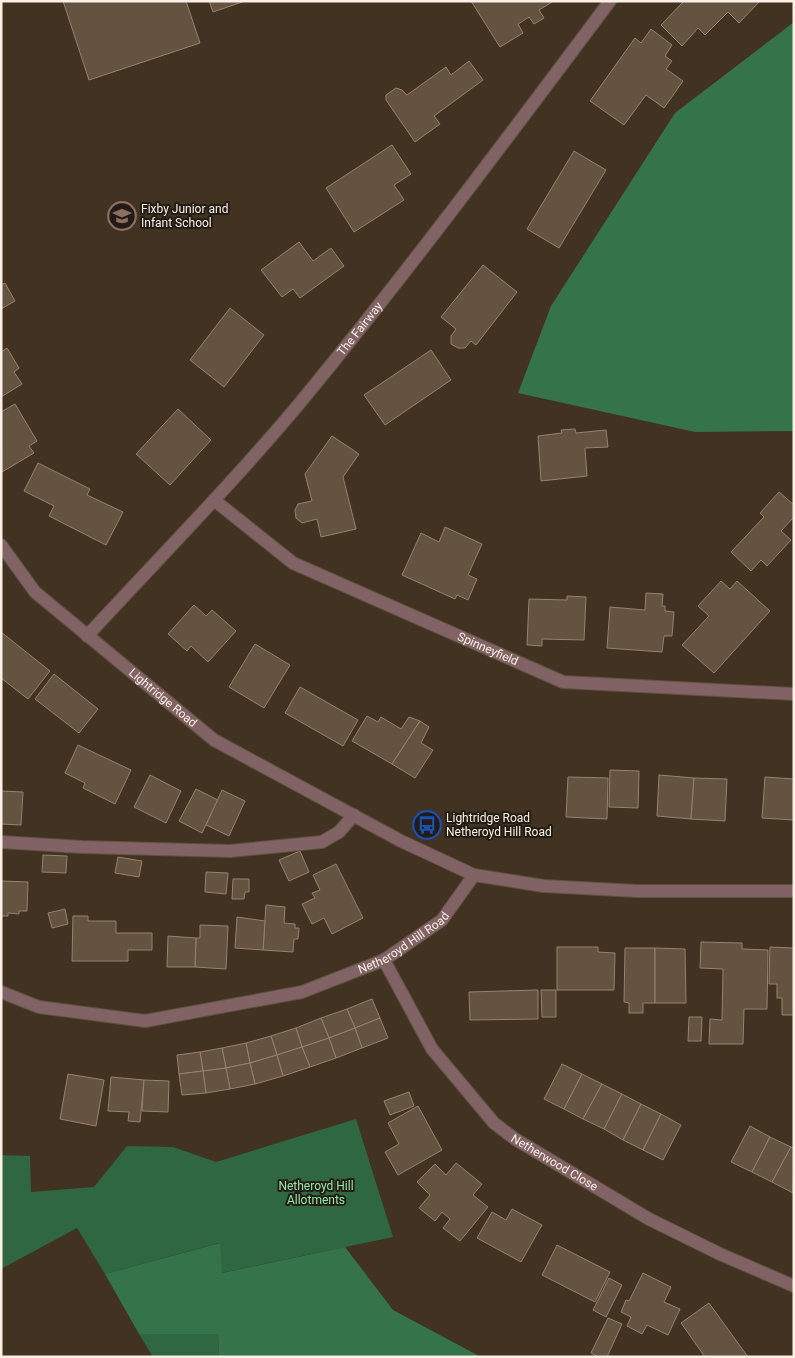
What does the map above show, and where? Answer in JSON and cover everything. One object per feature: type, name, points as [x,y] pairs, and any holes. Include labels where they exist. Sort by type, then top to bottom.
[{"type":"street","name":"The Fairway","points":[[87,636],[214,500],[298,406],[402,276],[610,1]]},
{"type":"street","name":"Spinneyfield","points":[[214,500],[293,563],[563,682],[794,694]]},
{"type":"street","name":"Lightridge Road","points":[[1,544],[35,592],[214,740],[401,841],[474,875]]},
{"type":"street","points":[[1,842],[82,847],[230,851],[322,842],[340,832],[354,815]]},
{"type":"street","points":[[474,875],[544,886],[637,891],[794,890]]},
{"type":"street","name":"Netheroyd Hill Road","points":[[1,992],[39,1007],[145,1021],[302,992],[384,960],[442,920],[474,875]]},
{"type":"street","name":"Netherwood Close","points":[[384,960],[432,1049],[494,1123],[515,1139],[649,1219],[720,1254],[794,1286]]},
{"type":"green space","points":[[794,22],[794,431],[695,432],[518,393],[551,306],[675,113]]},
{"type":"green space","name":"Netheroyd Hill Allotments","points":[[356,1119],[393,1237],[221,1273],[219,1243],[105,1274],[77,1228],[1,1269],[1,1155],[30,1156],[31,1192],[94,1187],[127,1146],[173,1147],[216,1162]]},
{"type":"green space","points":[[220,1243],[222,1273],[345,1247],[393,1310],[481,1357],[219,1357],[218,1334],[139,1334],[105,1274]]},
{"type":"green space","points":[[139,1334],[218,1334],[219,1357],[153,1357]]},
{"type":"building","points":[[63,1],[186,1],[200,43],[89,80]]},
{"type":"building","points":[[209,1],[245,1],[213,12]]},
{"type":"building","points":[[471,1],[552,2],[539,10],[544,18],[534,24],[529,17],[518,24],[523,33],[500,47]]},
{"type":"building","points":[[684,1],[760,1],[739,23],[728,12],[705,35],[698,28],[682,46],[661,25]]},
{"type":"building","points":[[651,29],[672,45],[665,56],[672,61],[666,69],[683,81],[664,108],[646,95],[624,125],[590,101],[635,38],[641,43]]},
{"type":"building","points":[[469,61],[483,80],[434,116],[440,124],[415,142],[386,100],[386,95],[396,88],[402,90],[407,95],[446,67],[451,75]]},
{"type":"building","points":[[392,145],[411,174],[394,185],[404,200],[354,232],[326,188]]},
{"type":"building","points":[[574,151],[606,170],[559,248],[527,229]]},
{"type":"building","points":[[299,242],[313,261],[331,248],[344,266],[300,298],[293,289],[282,297],[261,270]]},
{"type":"building","points":[[483,265],[517,292],[476,345],[471,341],[465,348],[458,348],[451,344],[451,336],[456,329],[441,317]]},
{"type":"building","points":[[5,283],[15,301],[1,309],[1,285]]},
{"type":"building","points":[[230,308],[264,335],[224,387],[190,360]]},
{"type":"building","points":[[7,348],[19,368],[14,372],[22,384],[1,397],[1,352]]},
{"type":"building","points":[[431,350],[451,380],[385,425],[364,395]]},
{"type":"building","points":[[15,404],[37,441],[29,446],[34,453],[2,472],[1,412]]},
{"type":"building","points":[[178,409],[211,440],[170,485],[136,454]]},
{"type":"building","points":[[575,429],[576,433],[606,430],[608,447],[585,448],[587,476],[541,481],[538,436],[562,433],[561,430]]},
{"type":"building","points":[[332,436],[359,454],[343,477],[356,529],[321,537],[317,519],[302,523],[296,518],[295,510],[298,504],[312,501],[305,474]]},
{"type":"building","points":[[38,463],[90,489],[87,495],[123,512],[106,545],[49,516],[54,506],[24,491]]},
{"type":"building","points":[[779,492],[794,505],[794,517],[781,531],[791,540],[767,566],[761,560],[751,571],[731,552],[764,517],[760,513]]},
{"type":"building","points":[[445,527],[482,544],[468,575],[477,579],[468,600],[457,595],[455,599],[402,575],[421,533],[439,542]]},
{"type":"building","points":[[721,581],[730,589],[737,581],[770,611],[714,673],[682,645],[709,616],[698,606]]},
{"type":"building","points":[[646,593],[663,594],[662,606],[665,606],[665,611],[674,612],[672,636],[664,636],[662,652],[607,648],[610,607],[645,610]]},
{"type":"building","points":[[567,596],[586,597],[584,640],[542,639],[542,646],[527,645],[529,599],[567,600]]},
{"type":"building","points":[[194,605],[206,616],[212,610],[236,631],[208,662],[191,646],[187,651],[168,634]]},
{"type":"building","points":[[1,632],[50,671],[28,699],[1,678]]},
{"type":"building","points":[[255,644],[290,665],[264,708],[229,687]]},
{"type":"building","points":[[54,674],[98,709],[79,733],[35,699]]},
{"type":"building","points":[[300,687],[358,720],[343,746],[285,713]]},
{"type":"building","points":[[367,716],[378,722],[381,717],[401,729],[409,717],[420,721],[392,764],[352,741]]},
{"type":"building","points":[[420,721],[429,727],[421,743],[433,750],[415,778],[392,764]]},
{"type":"building","points":[[78,745],[131,770],[115,804],[83,788],[85,783],[65,773]]},
{"type":"building","points":[[610,770],[639,771],[638,808],[609,807]]},
{"type":"building","points":[[150,775],[181,791],[166,823],[134,807]]},
{"type":"building","points":[[659,775],[694,778],[691,819],[657,816]]},
{"type":"building","points":[[568,777],[608,778],[607,819],[566,817]]},
{"type":"building","points":[[765,777],[794,779],[794,820],[762,818]]},
{"type":"building","points":[[694,778],[727,779],[725,821],[691,819]]},
{"type":"building","points":[[196,789],[218,800],[202,833],[179,821]]},
{"type":"building","points":[[222,790],[245,801],[229,836],[206,825]]},
{"type":"building","points":[[1,791],[23,792],[21,825],[1,824]]},
{"type":"building","points":[[300,851],[309,872],[289,881],[279,860]]},
{"type":"building","points":[[43,855],[67,856],[66,873],[42,872]]},
{"type":"building","points":[[118,857],[142,861],[139,877],[115,873]]},
{"type":"building","points":[[336,864],[363,918],[332,934],[324,918],[312,924],[302,904],[315,898],[312,893],[320,890],[313,875]]},
{"type":"building","points":[[206,872],[228,873],[226,894],[205,892]]},
{"type":"building","points":[[233,879],[249,879],[249,892],[245,892],[244,899],[232,899]]},
{"type":"building","points":[[1,881],[28,882],[27,911],[19,911],[19,914],[8,913],[8,916],[1,916]]},
{"type":"building","points":[[266,905],[285,907],[284,923],[295,924],[295,928],[299,928],[298,939],[294,939],[293,952],[263,950]]},
{"type":"building","points":[[65,909],[68,924],[52,928],[48,913]]},
{"type":"building","points":[[73,916],[88,916],[88,921],[116,921],[116,933],[152,933],[152,950],[128,950],[128,961],[72,961]]},
{"type":"building","points":[[237,917],[265,921],[263,950],[235,948]]},
{"type":"building","points":[[200,925],[228,926],[226,969],[195,967],[196,938],[200,938]]},
{"type":"building","points":[[168,936],[196,938],[195,967],[167,967]]},
{"type":"building","points":[[701,942],[742,943],[742,949],[768,950],[767,1009],[744,1009],[743,1044],[709,1044],[710,1019],[722,1020],[723,969],[700,968]]},
{"type":"building","points":[[557,947],[598,947],[598,952],[615,953],[614,990],[557,990]]},
{"type":"building","points":[[770,947],[794,948],[794,1015],[782,1015],[782,998],[777,998],[777,984],[769,984]]},
{"type":"building","points":[[625,948],[655,948],[655,1003],[643,1003],[643,1013],[629,1013],[629,1003],[624,1002]]},
{"type":"building","points":[[655,948],[685,949],[686,1003],[655,1003]]},
{"type":"building","points":[[538,990],[538,1019],[470,1020],[469,992]]},
{"type":"building","points":[[541,990],[556,990],[556,1017],[542,1017]]},
{"type":"building","points":[[372,999],[380,1018],[355,1028],[347,1009]]},
{"type":"building","points":[[347,1009],[355,1028],[329,1038],[321,1018]]},
{"type":"building","points":[[689,1017],[702,1017],[701,1041],[688,1041]]},
{"type":"building","points":[[321,1018],[329,1038],[302,1047],[296,1028]]},
{"type":"building","points":[[380,1018],[388,1038],[362,1048],[355,1028]]},
{"type":"building","points":[[296,1028],[302,1047],[277,1055],[271,1036]]},
{"type":"building","points":[[355,1028],[362,1048],[336,1058],[329,1038]]},
{"type":"building","points":[[271,1036],[277,1055],[250,1063],[246,1043]]},
{"type":"building","points":[[329,1038],[336,1058],[310,1067],[302,1047]]},
{"type":"building","points":[[246,1043],[250,1063],[226,1068],[222,1048]]},
{"type":"building","points":[[302,1047],[310,1067],[283,1076],[277,1055]]},
{"type":"building","points":[[222,1048],[226,1068],[203,1071],[200,1052]]},
{"type":"building","points":[[200,1052],[203,1071],[179,1074],[177,1055]]},
{"type":"building","points":[[277,1055],[283,1076],[255,1084],[250,1063]]},
{"type":"building","points":[[250,1063],[255,1084],[230,1089],[226,1068]]},
{"type":"building","points":[[562,1064],[582,1074],[564,1109],[544,1099]]},
{"type":"building","points":[[226,1068],[230,1089],[206,1093],[203,1071]]},
{"type":"building","points":[[203,1071],[206,1093],[182,1095],[179,1074]]},
{"type":"building","points":[[68,1074],[104,1080],[96,1126],[60,1119]]},
{"type":"building","points":[[582,1074],[602,1084],[583,1119],[564,1109]]},
{"type":"building","points":[[111,1077],[144,1080],[140,1122],[128,1121],[129,1112],[108,1111]]},
{"type":"building","points":[[144,1080],[169,1081],[168,1112],[142,1111]]},
{"type":"building","points":[[602,1084],[622,1094],[604,1129],[583,1119]]},
{"type":"building","points":[[409,1092],[414,1106],[390,1115],[384,1101]]},
{"type":"building","points":[[622,1094],[641,1104],[623,1140],[604,1129]]},
{"type":"building","points":[[641,1104],[661,1114],[643,1150],[623,1140]]},
{"type":"building","points":[[418,1106],[442,1150],[398,1175],[385,1152],[399,1144],[388,1123]]},
{"type":"building","points":[[661,1114],[681,1125],[663,1160],[643,1150]]},
{"type":"building","points":[[750,1126],[770,1137],[752,1172],[731,1162]]},
{"type":"building","points":[[770,1137],[791,1147],[772,1182],[752,1172]]},
{"type":"building","points":[[791,1147],[794,1148],[793,1193],[772,1182]]},
{"type":"building","points":[[456,1163],[482,1184],[473,1195],[488,1207],[460,1241],[443,1228],[450,1219],[442,1212],[435,1221],[419,1208],[430,1195],[417,1182],[435,1164],[446,1175]]},
{"type":"building","points":[[512,1209],[542,1225],[521,1262],[477,1238],[492,1212],[506,1220]]},
{"type":"building","points":[[557,1245],[610,1272],[595,1302],[542,1275]]},
{"type":"building","points":[[643,1273],[671,1287],[664,1302],[680,1309],[668,1335],[647,1325],[642,1334],[627,1326],[631,1317],[621,1312],[626,1300],[629,1301]]},
{"type":"building","points":[[609,1278],[622,1285],[606,1317],[593,1310]]},
{"type":"building","points":[[709,1303],[748,1357],[705,1357],[681,1323]]},
{"type":"building","points":[[608,1318],[622,1324],[607,1357],[598,1357],[591,1353]]},
{"type":"place","name":"Fixby Junior and Infant School","points":[[122,216]]},
{"type":"place","name":"Lightridge Road Netheroyd Hill Road","points":[[427,825]]}]
